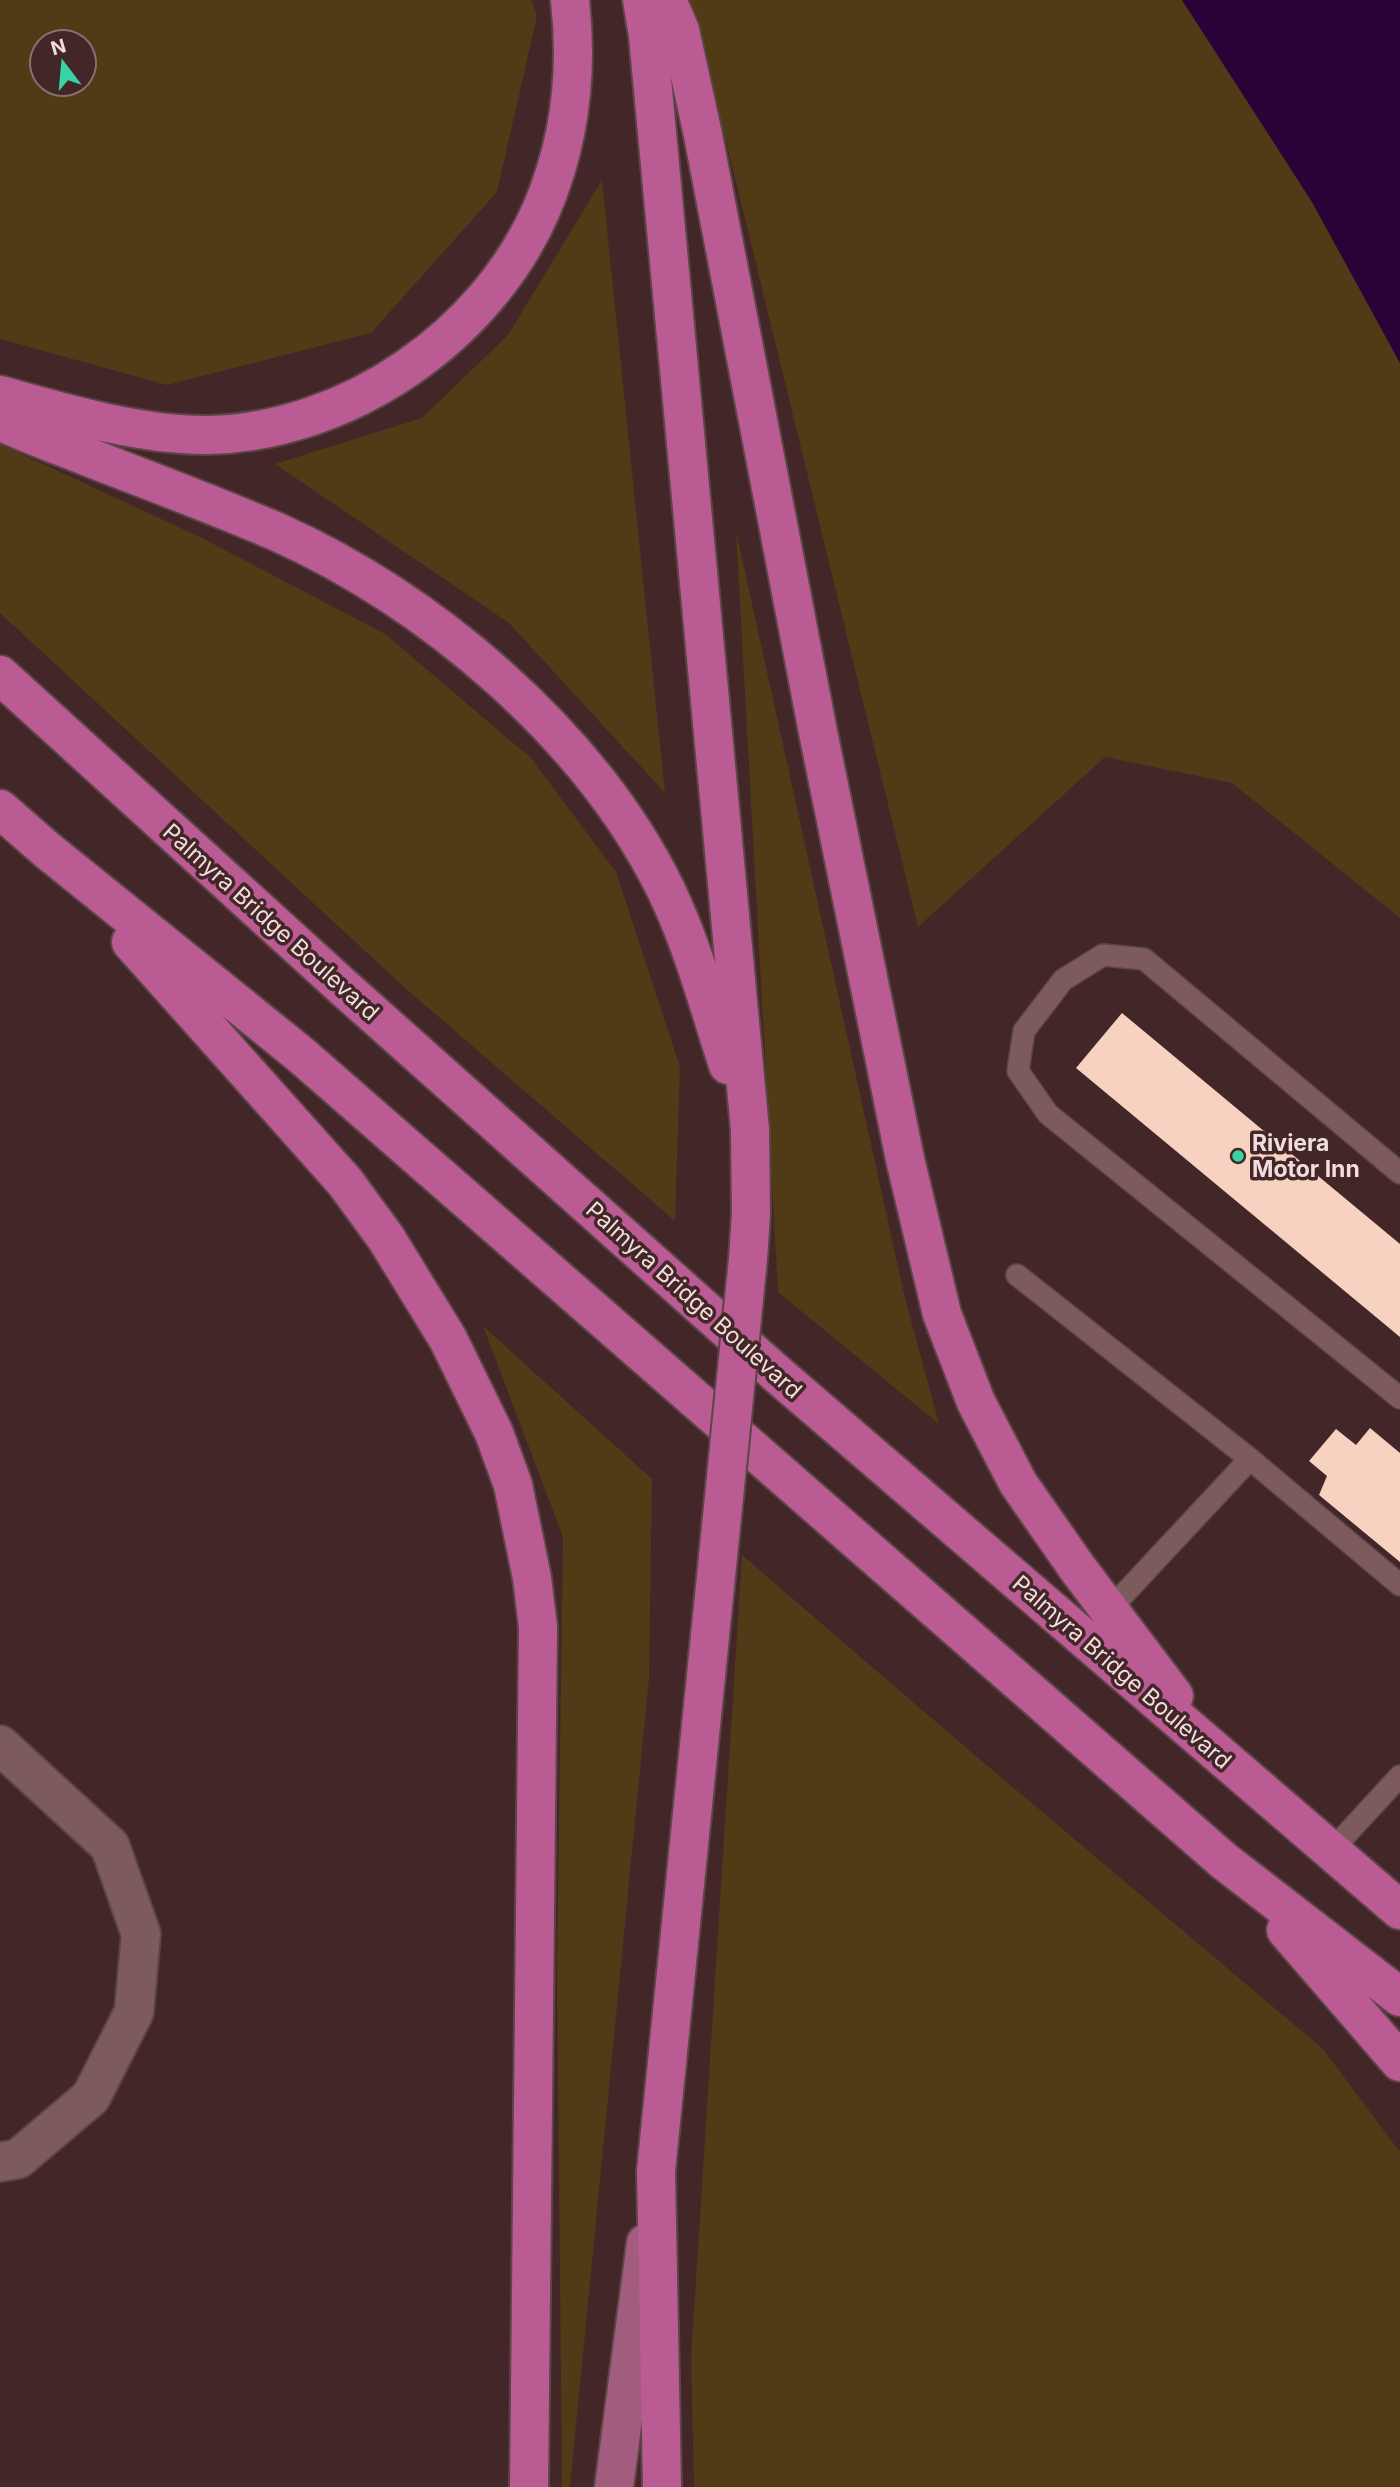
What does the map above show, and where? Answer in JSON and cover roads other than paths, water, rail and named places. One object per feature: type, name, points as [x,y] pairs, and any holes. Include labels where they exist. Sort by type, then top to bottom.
[{"type":"highway","points":[[0,395],[93,419],[153,430],[208,435],[258,429],[311,416],[360,397],[412,366],[455,330],[491,293],[521,248],[542,209],[568,121],[574,69],[570,0]]},
{"type":"highway","points":[[642,0],[652,77],[750,1130],[751,1214],[656,2171],[662,2487]]},
{"type":"highway","points":[[667,0],[680,30],[703,135],[821,746],[905,1159],[942,1314],[976,1402],[996,1444],[1049,1529],[1217,1754]]},
{"type":"highway","points":[[0,421],[276,531],[332,559],[385,590],[431,622],[516,694],[557,734],[587,770],[632,831],[661,880],[688,939],[750,1130]]},
{"type":"highway","name":"Palmyra Bridge Boulevard","points":[[0,676],[333,978],[777,1374],[1400,1910]]},
{"type":"highway","points":[[0,809],[301,1055],[1224,1861],[1400,1997]]},
{"type":"highway","points":[[47,850],[345,1182],[386,1238],[448,1339],[494,1433],[513,1485],[532,1578],[538,1627],[529,2487]]},
{"type":"highway","points":[[1224,1861],[1400,2063]]},
{"type":"main road","points":[[614,2487],[656,2171]]},
{"type":"street","points":[[0,1745],[110,1846],[141,1934],[134,2012],[91,2097],[18,2159],[0,2162]]},
{"type":"lane","points":[[1400,1173],[1144,959],[1103,955],[1063,980],[1024,1031],[1018,1071],[1048,1114],[1400,1398]]},
{"type":"lane","points":[[1017,1275],[1250,1459],[1400,1586]]},
{"type":"lane","points":[[1110,1609],[1250,1459]]},
{"type":"lane","points":[[1331,1851],[1400,1776]]},
{"type":"place","name":"Riviera Motor Inn","points":[[1238,1156]]}]
